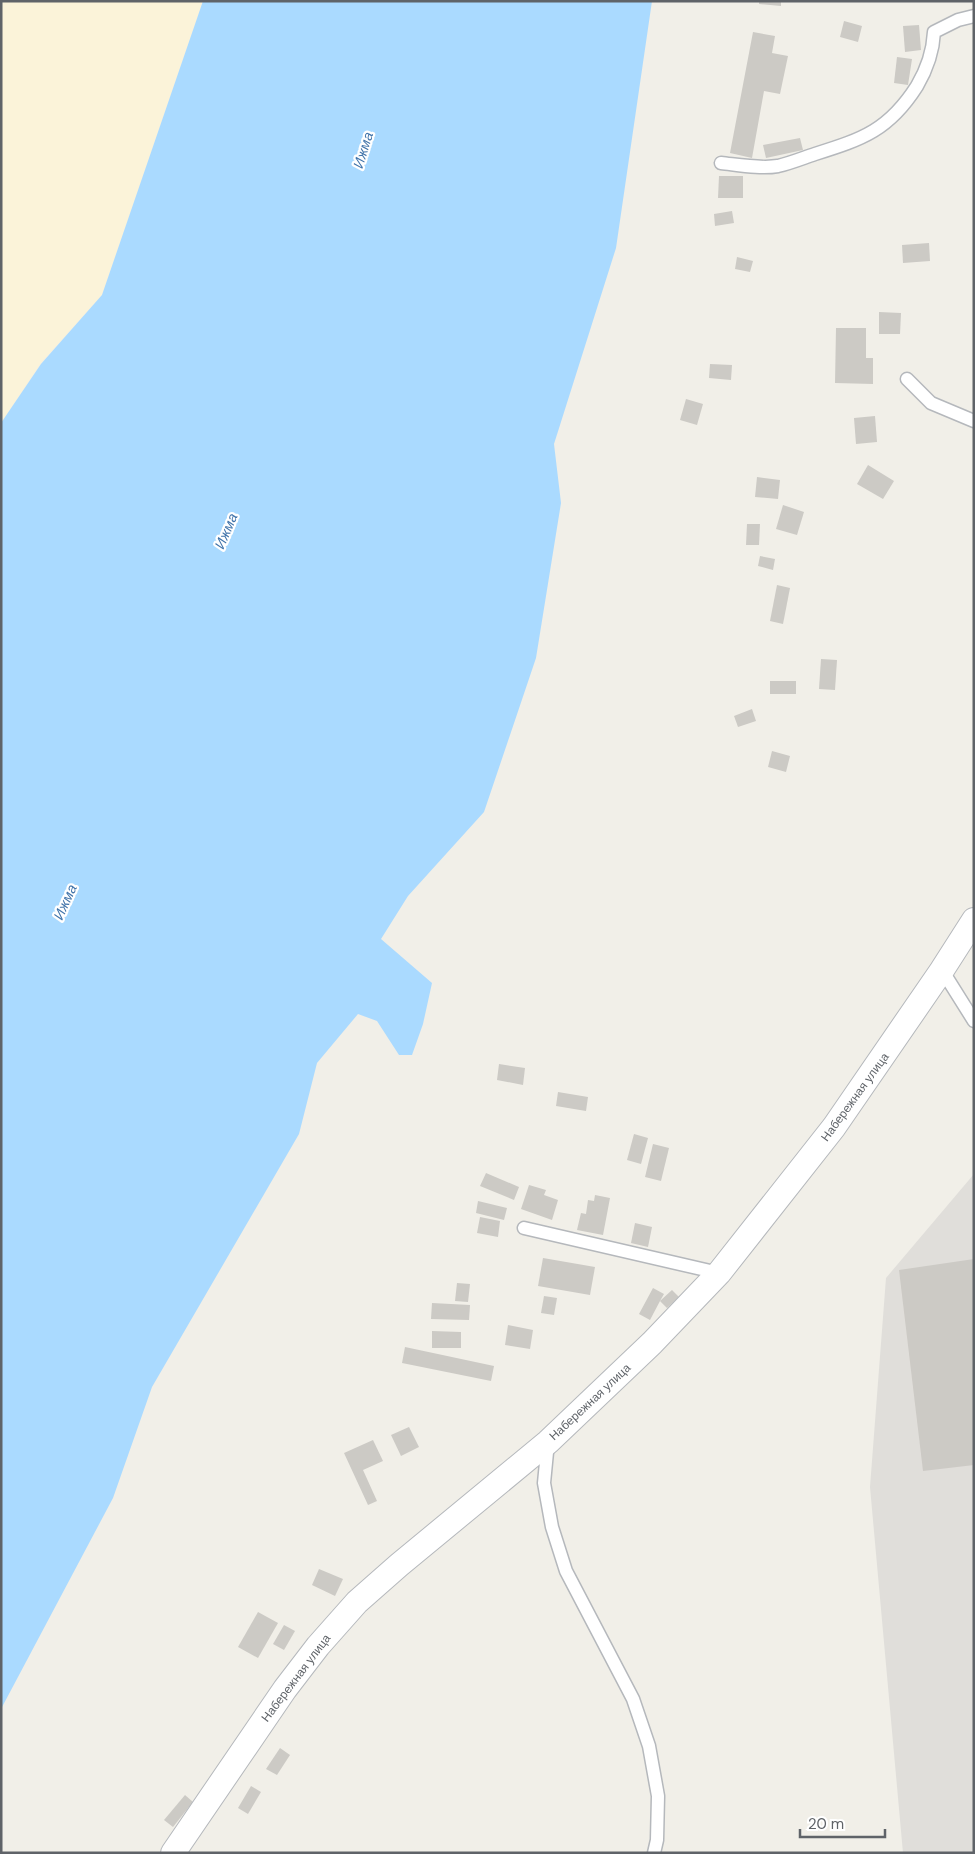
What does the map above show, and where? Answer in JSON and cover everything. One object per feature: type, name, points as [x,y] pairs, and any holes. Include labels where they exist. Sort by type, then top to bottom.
[{"type":"street","name":"Набережная улица","points":[[173,1853],[285,1689],[318,1646],[356,1602],[399,1564],[548,1442],[652,1343],[719,1273],[834,1127],[879,1064],[974,920]]},
{"type":"lane","points":[[721,163],[743,166],[778,166],[851,142],[877,128],[891,119],[903,106],[923,75],[934,45],[934,32],[951,23],[974,16]]},
{"type":"lane","points":[[908,379],[931,403],[974,421]]},
{"type":"lane","points":[[942,970],[974,1021]]},
{"type":"lane","points":[[524,1228],[719,1273]]},
{"type":"lane","points":[[548,1442],[544,1483],[552,1527],[566,1571],[633,1699],[649,1746],[658,1796],[657,1840],[654,1853]]},
{"type":"shaded area","points":[[974,1174],[974,1853],[903,1853],[870,1487],[886,1278]]},
{"type":"sand","points":[[1,1],[203,1],[102,295],[41,363],[1,423]]},
{"type":"water","name":"Ижма","points":[[203,1],[652,1],[616,248],[554,444],[561,503],[536,658],[484,812],[408,896],[381,939],[432,983],[423,1024],[412,1055],[399,1055],[377,1021],[358,1014],[317,1063],[299,1134],[152,1387],[113,1498],[1,1709],[1,423],[41,364],[102,295]]},
{"type":"building","points":[[759,1],[781,1],[781,6],[759,4]]},
{"type":"building","points":[[844,21],[862,26],[858,42],[840,37]]},
{"type":"building","points":[[919,25],[921,50],[905,52],[903,26]]},
{"type":"building","points":[[753,32],[775,36],[772,53],[788,56],[780,94],[764,91],[752,158],[730,153]]},
{"type":"building","points":[[897,57],[912,59],[908,85],[894,83]]},
{"type":"building","points":[[800,138],[803,150],[766,158],[763,145]]},
{"type":"building","points":[[719,176],[743,176],[743,198],[718,198]]},
{"type":"building","points":[[732,211],[734,223],[715,226],[714,214]]},
{"type":"building","points":[[929,243],[930,261],[903,263],[902,245]]},
{"type":"building","points":[[737,257],[753,261],[750,272],[735,269]]},
{"type":"building","points":[[879,312],[901,313],[900,334],[879,334]]},
{"type":"building","points":[[836,328],[866,328],[866,358],[873,358],[873,384],[835,383]]},
{"type":"building","points":[[710,364],[732,365],[731,380],[709,378]]},
{"type":"building","points":[[686,399],[703,404],[697,425],[680,420]]},
{"type":"building","points":[[875,416],[877,442],[856,444],[854,418]]},
{"type":"building","points":[[868,465],[894,481],[883,499],[857,484]]},
{"type":"building","points":[[757,477],[780,480],[778,499],[755,497]]},
{"type":"building","points":[[783,505],[804,512],[797,535],[776,529]]},
{"type":"building","points":[[747,524],[760,524],[759,545],[746,545]]},
{"type":"building","points":[[760,556],[775,559],[773,570],[758,566]]},
{"type":"building","points":[[777,585],[790,588],[783,624],[770,621]]},
{"type":"building","points":[[821,659],[837,660],[835,690],[819,689]]},
{"type":"building","points":[[770,681],[796,681],[796,694],[770,694]]},
{"type":"building","points":[[752,709],[756,721],[738,727],[734,716]]},
{"type":"building","points":[[772,751],[790,756],[786,772],[768,767]]},
{"type":"building","points":[[499,1064],[525,1068],[523,1085],[497,1080]]},
{"type":"building","points":[[558,1092],[588,1097],[586,1111],[556,1106]]},
{"type":"building","points":[[634,1134],[648,1138],[641,1164],[627,1160]]},
{"type":"building","points":[[653,1144],[669,1148],[661,1181],[645,1177]]},
{"type":"building","points":[[486,1173],[519,1187],[514,1200],[480,1186]]},
{"type":"building","points":[[529,1185],[546,1190],[544,1195],[558,1200],[552,1220],[521,1209]]},
{"type":"building","points":[[595,1195],[610,1198],[603,1235],[577,1230],[581,1213],[586,1214],[588,1200],[594,1201]]},
{"type":"building","points":[[478,1201],[507,1208],[504,1220],[476,1213]]},
{"type":"building","points":[[480,1217],[500,1221],[498,1237],[477,1233]]},
{"type":"building","points":[[635,1223],[652,1227],[648,1247],[631,1243]]},
{"type":"building","points":[[543,1258],[595,1267],[590,1295],[538,1286]]},
{"type":"building","points":[[974,1259],[974,1465],[923,1471],[899,1270]]},
{"type":"building","points":[[457,1283],[470,1284],[468,1302],[455,1301]]},
{"type":"building","points":[[653,1288],[664,1294],[650,1320],[639,1314]]},
{"type":"building","points":[[672,1290],[679,1297],[667,1308],[660,1301]]},
{"type":"building","points":[[544,1296],[557,1298],[554,1315],[541,1313]]},
{"type":"building","points":[[432,1303],[470,1305],[469,1320],[431,1319]]},
{"type":"building","points":[[508,1325],[533,1330],[530,1349],[505,1345]]},
{"type":"building","points":[[432,1331],[461,1332],[461,1348],[432,1348]]},
{"type":"building","points":[[405,1347],[494,1366],[491,1381],[402,1363]]},
{"type":"building","points":[[409,1427],[419,1447],[401,1456],[391,1435]]},
{"type":"building","points":[[373,1440],[383,1461],[363,1470],[377,1501],[368,1505],[344,1453]]},
{"type":"building","points":[[319,1569],[343,1579],[335,1596],[312,1585]]},
{"type":"building","points":[[258,1612],[278,1623],[258,1658],[238,1647]]},
{"type":"building","points":[[284,1625],[295,1631],[284,1650],[273,1644]]},
{"type":"building","points":[[280,1748],[290,1755],[277,1775],[266,1769]]},
{"type":"building","points":[[251,1786],[261,1792],[248,1814],[238,1808]]},
{"type":"building","points":[[185,1795],[193,1802],[173,1827],[164,1820]]}]
